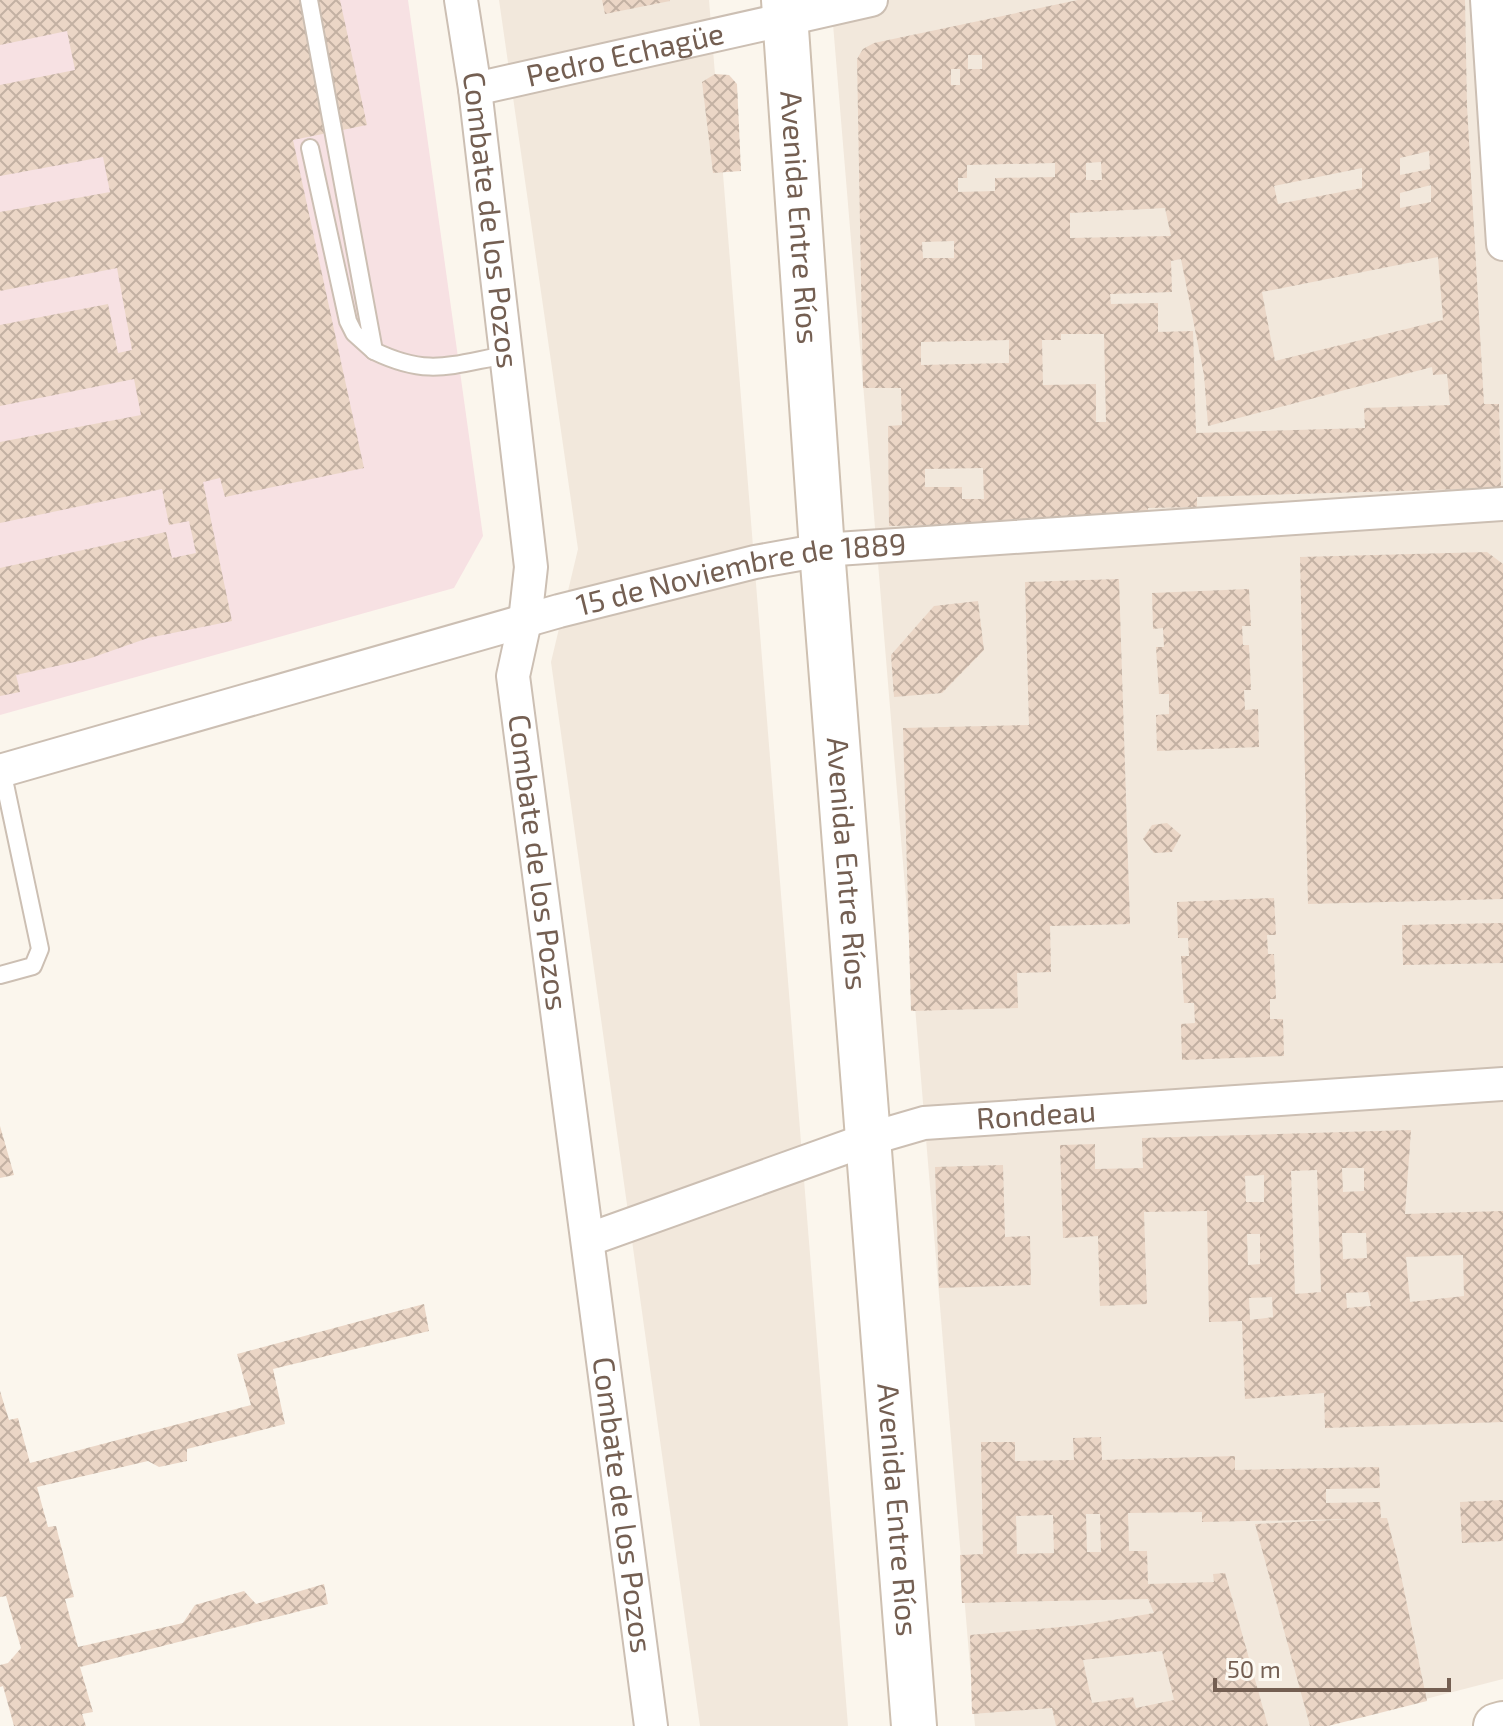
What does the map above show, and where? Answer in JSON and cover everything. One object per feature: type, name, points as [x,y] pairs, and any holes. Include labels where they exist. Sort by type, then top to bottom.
[{"type":"main road","name":"Avenida Entre Ríos","points":[[784,9],[822,550],[914,1726]]},
{"type":"main road","points":[[1496,1726],[1503,1724]]},
{"type":"street","name":"Combate de los Pozos","points":[[461,0],[475,89],[531,567],[525,621],[513,676],[590,1239],[651,1726]]},
{"type":"street","name":"Pedro Echagüe","points":[[475,89],[784,9],[871,0]]},
{"type":"street","points":[[1487,0],[1503,244]]},
{"type":"street","name":"15 de Noviembre de 1889","points":[[1,771],[525,621],[755,562],[822,550],[1503,504]]},
{"type":"street","name":"Rondeau","points":[[590,1239],[869,1139],[924,1123],[1503,1084]]},
{"type":"lane","points":[[309,0],[374,351]]},
{"type":"lane","points":[[310,148],[348,321],[354,333],[374,351],[404,365],[428,369],[506,355]]},
{"type":"lane","points":[[0,975],[33,966],[40,949],[1,771]]},
{"type":"shaded area","points":[[0,0],[408,0],[483,536],[454,588],[0,715]]},
{"type":"shaded area","points":[[499,0],[709,0],[848,1726],[700,1726],[551,662],[578,549]]},
{"type":"shaded area","points":[[831,0],[1503,0],[1503,1679],[1321,1726],[975,1726]]},
{"type":"building","points":[[0,0],[340,0],[367,125],[293,140],[364,468],[225,497],[220,478],[203,482],[232,621],[148,638],[88,659],[16,675],[20,692],[0,696],[0,568],[166,532],[172,558],[196,553],[189,521],[169,525],[162,489],[0,523],[0,442],[141,415],[134,379],[0,406],[0,325],[108,304],[118,353],[132,350],[117,268],[0,291],[0,212],[110,192],[103,157],[0,176],[0,85],[75,70],[67,31],[0,45]]},
{"type":"building","points":[[602,0],[670,0],[670,1],[605,14]]},
{"type":"building","points":[[1078,0],[1465,0],[1467,106],[1484,404],[1499,404],[1501,488],[1197,497],[1197,507],[1148,508],[1148,515],[1070,516],[1071,523],[889,526],[888,426],[902,425],[901,388],[863,388],[857,59],[863,49],[874,43]],"holes":[[[968,55],[982,55],[982,69],[968,69]],[[951,69],[960,69],[960,85],[951,85]],[[1429,151],[1430,169],[1400,175],[1400,158]],[[1101,162],[1102,180],[1086,180],[1086,163]],[[1055,163],[1055,177],[995,178],[995,191],[958,192],[958,178],[967,178],[967,165]],[[1362,168],[1362,188],[1278,204],[1274,186]],[[1431,185],[1431,202],[1400,208],[1400,193]],[[1165,208],[1171,236],[1070,238],[1070,213]],[[954,241],[954,258],[923,258],[922,242]],[[1438,257],[1443,320],[1275,361],[1262,292]],[[1181,259],[1204,375],[1208,426],[1432,367],[1433,375],[1447,374],[1450,405],[1364,408],[1365,428],[1196,433],[1193,331],[1158,332],[1158,303],[1111,304],[1110,294],[1172,292],[1171,261]],[[1061,334],[1104,334],[1106,422],[1096,422],[1096,384],[1043,385],[1042,340],[1061,340]],[[1009,340],[1009,363],[921,365],[921,342]],[[983,468],[984,499],[962,499],[962,487],[925,487],[925,469]]]},
{"type":"building","points":[[715,74],[729,75],[737,84],[741,171],[713,173],[702,82]]},
{"type":"building","points":[[1487,552],[1503,564],[1503,899],[1308,904],[1300,557]]},
{"type":"building","points":[[1119,579],[1130,924],[1050,926],[1051,972],[1017,973],[1018,1008],[911,1011],[903,728],[1029,725],[1025,582]]},
{"type":"building","points":[[1249,589],[1251,626],[1242,626],[1243,645],[1249,645],[1251,690],[1244,690],[1245,710],[1258,709],[1259,747],[1157,751],[1156,715],[1169,714],[1169,694],[1159,694],[1156,647],[1164,647],[1163,628],[1153,629],[1152,593]]},
{"type":"building","points":[[978,601],[984,650],[942,693],[894,697],[891,655],[934,606]]},
{"type":"building","points":[[1167,823],[1181,835],[1172,852],[1154,853],[1143,839],[1152,825]]},
{"type":"building","points":[[1274,898],[1276,935],[1267,935],[1268,954],[1274,954],[1276,999],[1270,999],[1270,1019],[1283,1019],[1284,1056],[1182,1060],[1181,1024],[1195,1023],[1194,1003],[1184,1003],[1181,956],[1189,956],[1188,938],[1178,938],[1177,902]]},
{"type":"building","points":[[1503,923],[1503,963],[1403,965],[1402,925]]},
{"type":"building","points":[[0,1126],[14,1175],[0,1178]]},
{"type":"building","points":[[1411,1130],[1405,1214],[1503,1211],[1503,1422],[1325,1428],[1324,1393],[1245,1399],[1242,1321],[1209,1322],[1207,1211],[1144,1212],[1147,1304],[1100,1306],[1098,1236],[1063,1238],[1060,1145],[1095,1144],[1095,1169],[1143,1168],[1142,1138]],"holes":[[[1342,1168],[1364,1168],[1364,1191],[1343,1192]],[[1317,1170],[1321,1292],[1295,1294],[1291,1171]],[[1264,1175],[1264,1202],[1246,1202],[1245,1176]],[[1342,1233],[1366,1233],[1367,1258],[1343,1259]],[[1247,1234],[1260,1234],[1260,1264],[1248,1265]],[[1463,1255],[1464,1296],[1410,1302],[1406,1257]],[[1368,1292],[1371,1306],[1347,1308],[1346,1293]],[[1272,1297],[1273,1317],[1250,1320],[1249,1298]]]},
{"type":"building","points":[[1003,1165],[1005,1237],[1030,1236],[1031,1285],[939,1288],[935,1167]]},
{"type":"building","points":[[424,1304],[429,1331],[273,1369],[285,1424],[187,1449],[187,1461],[159,1467],[148,1461],[37,1487],[48,1527],[56,1526],[74,1597],[65,1599],[78,1647],[183,1623],[195,1605],[244,1591],[256,1604],[324,1584],[328,1604],[80,1667],[93,1712],[82,1714],[86,1726],[14,1726],[3,1686],[0,1687],[0,1665],[8,1663],[21,1648],[6,1596],[0,1597],[0,1391],[9,1420],[18,1418],[30,1463],[251,1405],[237,1354]]},
{"type":"building","points":[[1101,1437],[1102,1460],[1235,1456],[1235,1470],[1379,1467],[1380,1488],[1326,1489],[1326,1503],[1380,1502],[1381,1518],[1387,1518],[1398,1561],[1427,1701],[1328,1726],[1310,1726],[1255,1524],[1353,1519],[1202,1522],[1202,1512],[1128,1513],[1129,1551],[1147,1551],[1148,1584],[1214,1582],[1213,1574],[1225,1573],[1268,1726],[1056,1726],[1052,1708],[972,1714],[970,1635],[1083,1625],[1154,1613],[1148,1599],[962,1603],[960,1555],[983,1554],[981,1442],[1015,1442],[1015,1461],[1074,1460],[1073,1438]],"holes":[[[1086,1514],[1100,1514],[1101,1552],[1087,1552]],[[1053,1515],[1054,1553],[1017,1554],[1016,1516]],[[1162,1651],[1174,1700],[1136,1708],[1133,1697],[1092,1703],[1083,1660]]]},
{"type":"building","points":[[1503,1500],[1503,1541],[1462,1543],[1460,1502]]}]
